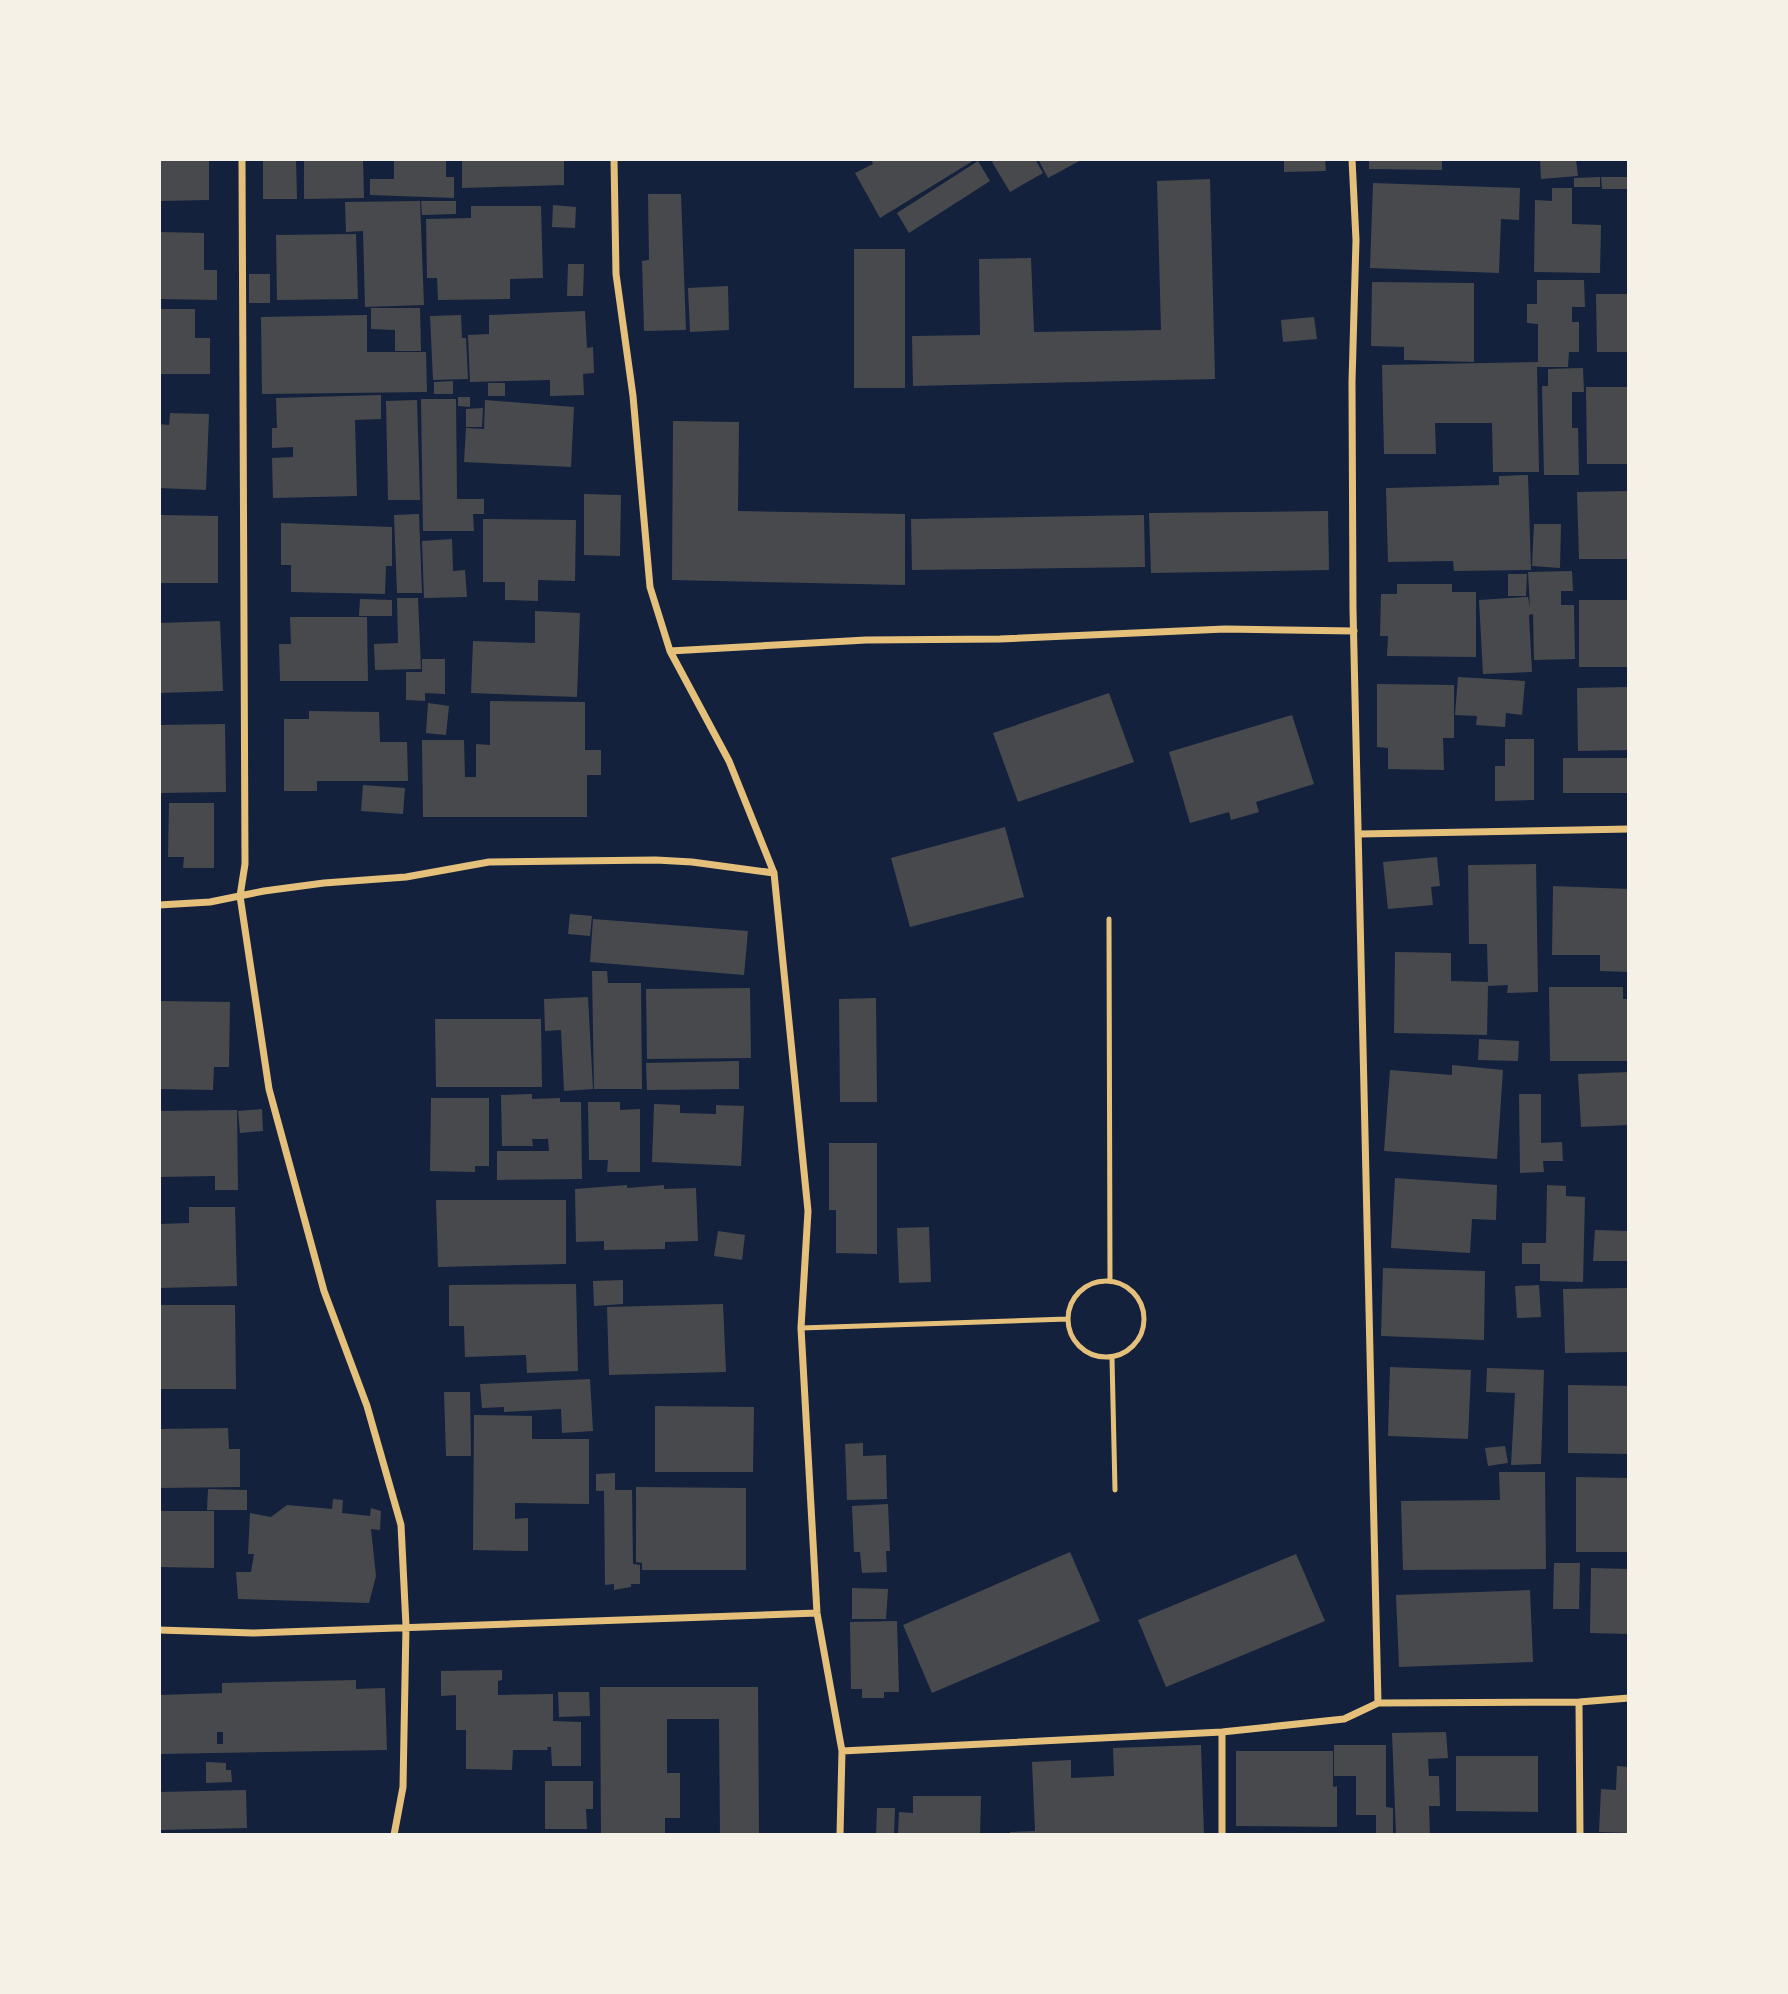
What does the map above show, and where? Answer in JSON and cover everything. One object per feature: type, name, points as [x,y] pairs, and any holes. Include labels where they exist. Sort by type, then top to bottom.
[{"type":"street","points":[[242,159],[245,864],[240,896],[269,1089],[324,1291],[367,1406],[401,1525],[406,1626],[403,1787],[394,1835]]},
{"type":"street","points":[[614,159],[616,274],[633,396],[650,587],[670,651],[729,761],[774,873],[807,1210],[801,1328],[817,1613],[842,1751],[840,1835]]},
{"type":"street","points":[[1352,159],[1356,240],[1352,382],[1354,631],[1378,1703]]},
{"type":"street","points":[[670,651],[866,640],[1000,639],[1225,629],[1354,631]]},
{"type":"street","points":[[1359,834],[1629,829]]},
{"type":"street","points":[[159,905],[210,902],[324,883],[406,877],[489,862],[692,862],[774,873]]},
{"type":"street","points":[[159,1630],[253,1633],[817,1613]]},
{"type":"street","points":[[842,1751],[1222,1732],[1344,1719],[1378,1703],[1579,1702],[1629,1698]]},
{"type":"street","points":[[1579,1702],[1580,1835]]},
{"type":"street","points":[[1222,1732],[1222,1835]]},
{"type":"lane","points":[[1109,919],[1110,1280]]},
{"type":"lane","points":[[1110,1280],[1125,1286],[1137,1296],[1144,1311],[1144,1326],[1139,1341],[1127,1352],[1112,1358],[1086,1353],[1076,1344],[1068,1320],[1071,1303],[1080,1291],[1094,1282],[1110,1280]]},
{"type":"lane","points":[[801,1328],[1068,1320]]},
{"type":"lane","points":[[1112,1358],[1115,1490]]},
{"type":"building","points":[[159,159],[209,159],[209,200],[159,201]]},
{"type":"building","points":[[263,159],[296,159],[297,199],[263,199]]},
{"type":"building","points":[[304,159],[363,159],[364,198],[304,199]]},
{"type":"building","points":[[394,159],[446,159],[446,177],[454,177],[454,198],[370,195],[370,179],[394,179]]},
{"type":"building","points":[[462,159],[564,159],[564,185],[462,188]]},
{"type":"building","points":[[871,159],[976,159],[880,218],[855,173],[873,164]]},
{"type":"building","points":[[997,159],[1035,159],[1043,173],[1010,192],[992,162]]},
{"type":"building","points":[[1038,159],[1083,159],[1048,178]]},
{"type":"building","points":[[1284,159],[1325,159],[1326,171],[1284,172]]},
{"type":"building","points":[[1369,159],[1442,159],[1442,170],[1369,169]]},
{"type":"building","points":[[1540,159],[1576,159],[1578,176],[1541,179]]},
{"type":"building","points":[[978,161],[990,181],[909,233],[897,213]]},
{"type":"building","points":[[1600,177],[1600,187],[1574,187],[1574,178]]},
{"type":"building","points":[[1601,177],[1627,177],[1627,189],[1602,189]]},
{"type":"building","points":[[1210,179],[1215,379],[913,386],[912,336],[980,335],[979,259],[1031,258],[1034,332],[1161,330],[1157,181]]},
{"type":"building","points":[[1373,183],[1520,188],[1519,220],[1501,219],[1499,273],[1370,268]]},
{"type":"building","points":[[1552,188],[1572,188],[1572,224],[1601,225],[1600,273],[1534,272],[1535,200],[1552,201]]},
{"type":"building","points":[[648,194],[681,194],[686,330],[644,331],[642,261],[649,260]]},
{"type":"building","points":[[420,201],[424,305],[365,307],[363,231],[346,232],[345,202]]},
{"type":"building","points":[[421,201],[456,201],[456,214],[422,215]]},
{"type":"building","points":[[553,205],[576,207],[575,228],[552,227]]},
{"type":"building","points":[[471,206],[541,206],[543,278],[510,279],[510,299],[438,300],[437,278],[427,278],[426,219],[471,218]]},
{"type":"building","points":[[159,232],[204,233],[204,270],[217,270],[217,300],[159,299]]},
{"type":"building","points":[[356,234],[358,299],[277,300],[276,235]]},
{"type":"building","points":[[854,249],[905,249],[905,388],[854,388]]},
{"type":"building","points":[[568,264],[584,264],[583,296],[567,296]]},
{"type":"building","points":[[249,274],[270,274],[270,303],[249,303]]},
{"type":"building","points":[[1537,280],[1584,280],[1585,307],[1572,307],[1572,322],[1579,322],[1579,352],[1569,352],[1568,367],[1537,367],[1539,472],[1493,472],[1492,423],[1435,423],[1436,454],[1384,454],[1382,365],[1538,362],[1538,324],[1527,323],[1527,304],[1537,304]]},
{"type":"building","points":[[1372,282],[1474,283],[1474,362],[1404,360],[1404,347],[1371,346]]},
{"type":"building","points":[[728,286],[729,330],[690,332],[688,288]]},
{"type":"building","points":[[1596,294],[1629,294],[1629,352],[1597,352]]},
{"type":"building","points":[[371,308],[420,308],[421,351],[395,351],[395,330],[371,329]]},
{"type":"building","points":[[159,309],[195,309],[195,338],[210,338],[210,374],[159,374]]},
{"type":"building","points":[[585,311],[587,348],[593,347],[594,373],[583,374],[584,395],[550,396],[550,380],[470,382],[468,335],[489,334],[489,315]]},
{"type":"building","points":[[367,315],[367,352],[426,352],[427,392],[262,394],[261,317]]},
{"type":"building","points":[[461,315],[462,338],[466,338],[468,379],[433,380],[430,316]]},
{"type":"building","points":[[1314,317],[1317,339],[1283,342],[1281,320]]},
{"type":"building","points":[[1583,368],[1584,392],[1572,392],[1572,428],[1578,428],[1579,475],[1544,475],[1542,386],[1548,386],[1548,369]]},
{"type":"building","points":[[453,381],[453,394],[434,394],[434,382]]},
{"type":"building","points":[[488,383],[505,383],[505,396],[488,396]]},
{"type":"building","points":[[1586,387],[1629,387],[1629,464],[1587,464]]},
{"type":"building","points":[[381,395],[381,419],[355,420],[357,496],[273,498],[272,458],[293,457],[293,447],[272,448],[272,428],[277,428],[276,398]]},
{"type":"building","points":[[458,397],[470,397],[470,407],[458,406]]},
{"type":"building","points":[[421,399],[456,399],[457,499],[484,499],[484,514],[473,514],[474,531],[423,531]]},
{"type":"building","points":[[417,400],[420,500],[388,500],[386,401]]},
{"type":"building","points":[[485,400],[574,407],[571,467],[464,462],[466,428],[484,429]]},
{"type":"building","points":[[483,408],[482,427],[466,427],[466,409]]},
{"type":"building","points":[[170,413],[209,414],[206,490],[159,488],[159,424],[169,425]]},
{"type":"building","points":[[673,421],[739,422],[738,511],[905,514],[905,585],[672,580]]},
{"type":"building","points":[[1528,475],[1531,570],[1454,571],[1453,561],[1388,562],[1386,488],[1499,485],[1499,476]]},
{"type":"building","points":[[1629,491],[1629,559],[1579,559],[1577,492]]},
{"type":"building","points":[[584,494],[621,495],[620,556],[584,555]]},
{"type":"building","points":[[1328,511],[1329,570],[1151,573],[1149,513]]},
{"type":"building","points":[[419,514],[422,593],[397,593],[394,515]]},
{"type":"building","points":[[159,515],[218,516],[218,583],[159,583]]},
{"type":"building","points":[[1144,515],[1145,567],[912,570],[911,519]]},
{"type":"building","points":[[483,519],[576,520],[575,581],[538,580],[538,601],[505,600],[505,582],[483,582]]},
{"type":"building","points":[[281,523],[392,527],[392,566],[386,566],[385,594],[291,592],[291,565],[281,565]]},
{"type":"building","points":[[1534,524],[1561,524],[1560,568],[1532,566]]},
{"type":"building","points":[[452,539],[453,571],[465,570],[467,597],[424,598],[422,541]]},
{"type":"building","points":[[1572,571],[1573,591],[1561,591],[1561,605],[1574,605],[1575,659],[1534,660],[1533,614],[1529,615],[1532,672],[1483,674],[1479,600],[1528,597],[1530,608],[1528,572]]},
{"type":"building","points":[[1508,574],[1527,574],[1526,596],[1508,596]]},
{"type":"building","points":[[1397,584],[1452,584],[1452,592],[1476,592],[1476,657],[1387,656],[1388,636],[1380,636],[1381,594],[1397,594]]},
{"type":"building","points":[[397,598],[418,598],[421,669],[375,670],[374,644],[398,643]]},
{"type":"building","points":[[360,599],[392,600],[392,616],[359,616]]},
{"type":"building","points":[[1579,600],[1629,600],[1629,667],[1579,667]]},
{"type":"building","points":[[535,611],[580,613],[577,697],[471,693],[473,641],[535,643]]},
{"type":"building","points":[[290,617],[367,617],[368,681],[280,681],[279,644],[291,644]]},
{"type":"building","points":[[220,621],[223,691],[159,693],[159,623]]},
{"type":"building","points":[[422,659],[445,659],[445,694],[425,693],[425,701],[406,700],[406,672],[422,672]]},
{"type":"building","points":[[1458,677],[1525,681],[1522,715],[1506,713],[1505,727],[1476,725],[1477,716],[1455,715]]},
{"type":"building","points":[[1377,684],[1454,685],[1454,738],[1443,738],[1444,770],[1388,769],[1388,748],[1377,747]]},
{"type":"building","points":[[1629,687],[1629,750],[1578,751],[1577,688]]},
{"type":"building","points":[[1109,693],[1134,762],[1018,802],[993,733]]},
{"type":"building","points":[[490,701],[585,702],[585,750],[601,750],[601,775],[587,775],[587,817],[423,817],[422,740],[464,740],[465,777],[476,777],[476,744],[490,745]]},
{"type":"building","points":[[428,703],[449,706],[446,735],[426,733]]},
{"type":"building","points":[[309,711],[379,712],[380,742],[407,742],[408,781],[317,781],[317,791],[284,791],[284,719],[309,719]]},
{"type":"building","points":[[1292,715],[1314,784],[1256,802],[1259,812],[1231,820],[1229,812],[1190,823],[1169,752]]},
{"type":"building","points":[[225,724],[226,792],[159,793],[159,725]]},
{"type":"building","points":[[1505,739],[1534,739],[1534,800],[1495,801],[1495,766],[1505,766]]},
{"type":"building","points":[[1563,758],[1629,758],[1629,793],[1563,793]]},
{"type":"building","points":[[363,785],[405,788],[403,814],[361,811]]},
{"type":"building","points":[[169,803],[214,803],[214,868],[183,868],[184,857],[168,857]]},
{"type":"building","points":[[1005,827],[1024,897],[910,927],[891,858]]},
{"type":"building","points":[[1437,857],[1440,886],[1431,887],[1433,905],[1388,909],[1383,862]]},
{"type":"building","points":[[1536,864],[1538,992],[1507,993],[1508,985],[1488,986],[1487,1035],[1394,1033],[1395,952],[1451,953],[1451,981],[1488,982],[1487,944],[1469,944],[1468,865]]},
{"type":"building","points":[[1553,886],[1629,889],[1629,972],[1600,971],[1600,955],[1552,955]]},
{"type":"building","points":[[570,914],[592,916],[590,936],[568,934]]},
{"type":"building","points":[[593,919],[748,931],[744,975],[590,962]]},
{"type":"building","points":[[592,971],[607,971],[608,983],[641,983],[642,1089],[594,1089]]},
{"type":"building","points":[[1549,987],[1623,987],[1623,999],[1629,999],[1629,1061],[1550,1061]]},
{"type":"building","points":[[750,988],[751,1058],[647,1059],[646,989]]},
{"type":"building","points":[[588,997],[593,1089],[564,1091],[561,1030],[545,1031],[544,999]]},
{"type":"building","points":[[876,998],[877,1102],[840,1102],[839,999]]},
{"type":"building","points":[[159,1001],[230,1002],[229,1067],[214,1067],[213,1090],[159,1089]]},
{"type":"building","points":[[435,1019],[541,1019],[542,1087],[436,1087]]},
{"type":"building","points":[[1479,1039],[1519,1041],[1518,1061],[1478,1060]]},
{"type":"building","points":[[739,1061],[739,1089],[647,1090],[646,1063]]},
{"type":"building","points":[[1452,1065],[1503,1070],[1497,1159],[1384,1151],[1390,1070],[1452,1075]]},
{"type":"building","points":[[1629,1072],[1629,1125],[1581,1127],[1578,1074]]},
{"type":"building","points":[[532,1094],[532,1099],[560,1098],[560,1102],[581,1102],[582,1179],[497,1180],[497,1151],[549,1151],[548,1139],[532,1139],[533,1146],[502,1146],[501,1095]]},
{"type":"building","points":[[1519,1094],[1541,1094],[1541,1143],[1562,1142],[1563,1161],[1543,1161],[1544,1172],[1520,1173]]},
{"type":"building","points":[[431,1098],[489,1098],[489,1166],[475,1166],[475,1172],[430,1171]]},
{"type":"building","points":[[588,1102],[620,1102],[620,1110],[640,1109],[640,1172],[607,1172],[608,1160],[589,1160]]},
{"type":"building","points":[[654,1104],[680,1105],[680,1113],[716,1114],[716,1105],[744,1106],[741,1166],[652,1162]]},
{"type":"building","points":[[262,1109],[263,1131],[240,1133],[238,1111]]},
{"type":"building","points":[[237,1110],[238,1190],[215,1190],[215,1176],[159,1177],[159,1111]]},
{"type":"building","points":[[829,1143],[877,1143],[877,1254],[836,1253],[836,1210],[829,1210]]},
{"type":"building","points":[[1395,1178],[1497,1185],[1496,1220],[1472,1219],[1470,1253],[1391,1248]]},
{"type":"building","points":[[627,1185],[627,1188],[664,1185],[664,1189],[696,1188],[698,1241],[665,1242],[665,1249],[604,1250],[604,1241],[576,1242],[575,1189]]},
{"type":"building","points":[[1547,1185],[1566,1186],[1566,1196],[1585,1197],[1583,1282],[1540,1281],[1540,1264],[1522,1264],[1522,1243],[1546,1243]]},
{"type":"building","points":[[436,1200],[566,1200],[566,1264],[438,1267]]},
{"type":"building","points":[[189,1207],[235,1207],[237,1286],[159,1288],[159,1224],[189,1223]]},
{"type":"building","points":[[929,1227],[931,1282],[899,1283],[897,1228]]},
{"type":"building","points":[[1595,1230],[1629,1231],[1629,1261],[1593,1261]]},
{"type":"building","points":[[718,1231],[745,1235],[742,1260],[714,1256]]},
{"type":"building","points":[[1383,1268],[1485,1271],[1484,1340],[1381,1336]]},
{"type":"building","points":[[623,1280],[623,1304],[594,1306],[593,1281]]},
{"type":"building","points":[[576,1284],[578,1371],[527,1373],[526,1355],[465,1357],[464,1326],[449,1326],[449,1285]]},
{"type":"building","points":[[1539,1285],[1541,1317],[1517,1318],[1515,1286]]},
{"type":"building","points":[[1629,1288],[1629,1352],[1565,1353],[1563,1289]]},
{"type":"building","points":[[723,1304],[726,1372],[609,1375],[607,1307]]},
{"type":"building","points":[[159,1305],[235,1305],[236,1389],[159,1389]]},
{"type":"building","points":[[1390,1367],[1471,1370],[1468,1439],[1388,1436]]},
{"type":"building","points":[[1487,1368],[1544,1370],[1541,1464],[1511,1465],[1515,1393],[1486,1392]]},
{"type":"building","points":[[590,1379],[593,1431],[562,1433],[561,1409],[504,1412],[504,1407],[482,1408],[480,1384]]},
{"type":"building","points":[[1568,1385],[1629,1386],[1629,1454],[1568,1453]]},
{"type":"building","points":[[444,1392],[470,1392],[471,1456],[446,1456]]},
{"type":"building","points":[[655,1406],[754,1407],[753,1472],[655,1472]]},
{"type":"building","points":[[474,1415],[532,1416],[532,1439],[589,1439],[589,1504],[515,1503],[515,1519],[528,1518],[528,1551],[473,1550]]},
{"type":"building","points":[[228,1428],[229,1449],[240,1449],[240,1487],[159,1488],[159,1429]]},
{"type":"building","points":[[863,1443],[863,1456],[886,1455],[887,1499],[847,1500],[845,1444]]},
{"type":"building","points":[[1505,1446],[1508,1463],[1488,1466],[1485,1448]]},
{"type":"building","points":[[1499,1472],[1545,1472],[1546,1569],[1403,1570],[1401,1501],[1500,1500]]},
{"type":"building","points":[[615,1473],[615,1490],[632,1490],[633,1564],[640,1565],[640,1584],[614,1590],[614,1584],[605,1585],[604,1491],[596,1491],[596,1474]]},
{"type":"building","points":[[1576,1477],[1629,1478],[1629,1552],[1576,1552]]},
{"type":"building","points":[[636,1487],[746,1488],[746,1570],[642,1570],[642,1563],[636,1562]]},
{"type":"building","points":[[208,1489],[247,1490],[247,1510],[207,1510]]},
{"type":"building","points":[[333,1499],[343,1500],[342,1513],[370,1516],[371,1508],[381,1511],[380,1530],[371,1529],[376,1576],[369,1603],[238,1599],[236,1572],[251,1572],[254,1554],[248,1554],[250,1513],[271,1517],[287,1505],[332,1509]]},
{"type":"building","points":[[888,1504],[890,1551],[886,1551],[887,1572],[862,1573],[860,1552],[854,1552],[852,1506]]},
{"type":"building","points":[[159,1511],[214,1511],[214,1568],[159,1567]]},
{"type":"building","points":[[1070,1552],[1100,1621],[932,1693],[903,1625]]},
{"type":"building","points":[[1296,1554],[1325,1621],[1166,1687],[1138,1620]]},
{"type":"building","points":[[1554,1563],[1580,1563],[1579,1609],[1553,1609]]},
{"type":"building","points":[[1591,1568],[1629,1569],[1629,1634],[1590,1633]]},
{"type":"building","points":[[852,1588],[888,1589],[886,1619],[852,1619]]},
{"type":"building","points":[[1530,1590],[1533,1662],[1399,1667],[1396,1595]]},
{"type":"building","points":[[897,1621],[899,1692],[884,1692],[884,1698],[862,1698],[862,1689],[851,1689],[850,1622]]},
{"type":"building","points":[[502,1670],[502,1680],[498,1681],[498,1695],[553,1694],[553,1721],[581,1722],[581,1766],[552,1766],[551,1747],[547,1747],[548,1750],[513,1750],[512,1770],[466,1769],[466,1730],[456,1730],[456,1695],[441,1696],[441,1671]]},
{"type":"building","points":[[356,1680],[356,1689],[385,1688],[387,1750],[159,1754],[159,1695],[222,1693],[222,1683]],"holes":[[[217,1732],[223,1732],[223,1744],[217,1744]]]},
{"type":"building","points":[[600,1687],[758,1687],[759,1835],[720,1835],[719,1719],[667,1719],[667,1773],[680,1773],[680,1818],[665,1818],[665,1835],[601,1835]]},
{"type":"building","points":[[558,1692],[589,1692],[590,1716],[559,1717]]},
{"type":"building","points":[[1446,1732],[1448,1758],[1428,1759],[1429,1776],[1439,1776],[1440,1806],[1429,1806],[1430,1835],[1396,1835],[1392,1733]]},
{"type":"building","points":[[1201,1745],[1204,1835],[1010,1835],[1010,1832],[1035,1831],[1032,1762],[1071,1760],[1071,1778],[1114,1776],[1113,1748]]},
{"type":"building","points":[[1334,1745],[1386,1745],[1386,1807],[1393,1808],[1393,1835],[1376,1835],[1376,1815],[1356,1815],[1356,1776],[1334,1776]]},
{"type":"building","points":[[1236,1751],[1333,1751],[1333,1787],[1337,1786],[1337,1827],[1236,1826]]},
{"type":"building","points":[[1456,1756],[1538,1756],[1538,1812],[1456,1811]]},
{"type":"building","points":[[206,1762],[226,1763],[226,1770],[231,1770],[232,1782],[206,1783]]},
{"type":"building","points":[[1617,1766],[1629,1767],[1629,1833],[1599,1832],[1601,1789],[1616,1790]]},
{"type":"building","points":[[545,1781],[593,1781],[593,1809],[586,1809],[587,1829],[545,1829]]},
{"type":"building","points":[[246,1790],[247,1828],[159,1830],[159,1792]]},
{"type":"building","points":[[913,1796],[981,1796],[980,1835],[898,1834],[899,1812],[913,1813]]},
{"type":"building","points":[[877,1808],[895,1808],[894,1835],[876,1835]]}]
